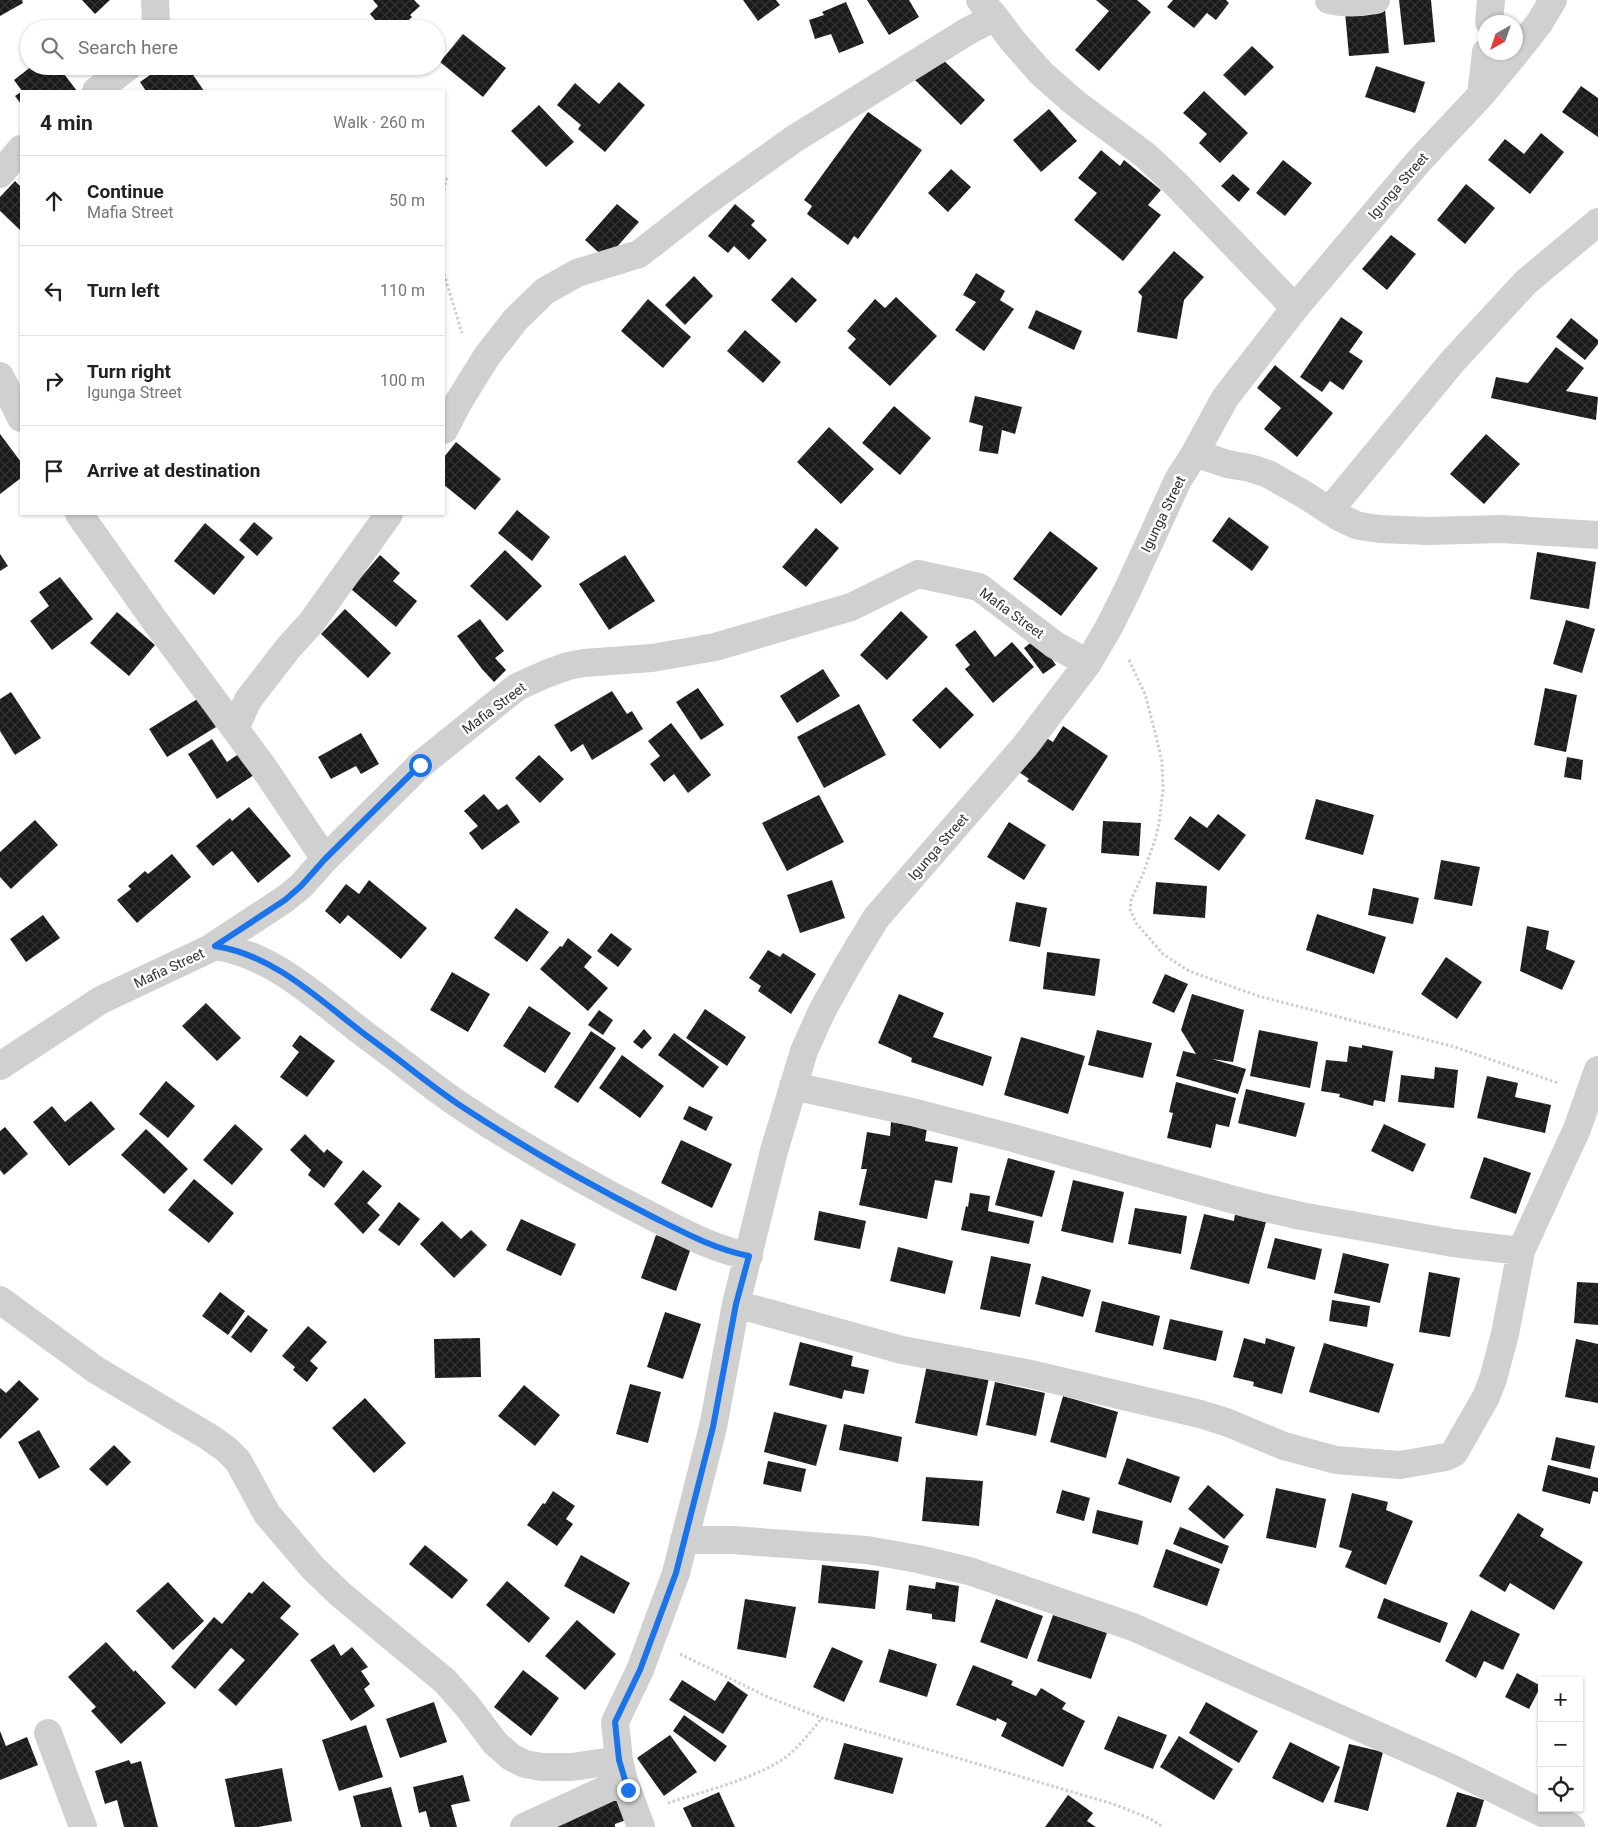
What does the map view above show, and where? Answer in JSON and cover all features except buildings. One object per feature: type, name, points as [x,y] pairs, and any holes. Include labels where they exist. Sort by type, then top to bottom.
[{"type":"street","points":[[155,0],[156,20]]},
{"type":"street","points":[[1329,0],[1340,3],[1359,3],[1376,0]]},
{"type":"street","points":[[1490,15],[1491,0]]},
{"type":"street","name":"Igunga Street","points":[[639,1821],[622,1771],[615,1722],[640,1670],[676,1573],[713,1427],[736,1304],[774,1151],[804,1052],[822,1011],[876,918],[1025,746],[1088,663],[1109,627],[1178,480],[1225,398],[1295,308],[1418,162],[1481,95],[1546,11],[1575,0]]},
{"type":"street","points":[[445,428],[487,356],[516,319],[545,291],[577,272],[639,254],[707,201],[794,140],[968,31],[987,8],[1012,40],[1042,73],[1075,103],[1145,155],[1169,177],[1295,308]]},
{"type":"street","points":[[1481,95],[1485,60]]},
{"type":"street","points":[[97,90],[117,75]]},
{"type":"street","points":[[0,174],[20,150]]},
{"type":"street","points":[[1329,511],[1452,362],[1526,282],[1598,222]]},
{"type":"street","points":[[0,376],[20,416]]},
{"type":"street","points":[[1195,453],[1227,464],[1250,468],[1268,474],[1356,525],[1379,529],[1452,532],[1501,529],[1598,535]]},
{"type":"street","points":[[80,515],[155,621],[264,768],[325,859]]},
{"type":"street","points":[[235,729],[248,700],[289,647],[311,623],[388,515]]},
{"type":"street","name":"Mafia Street","points":[[0,1066],[101,1000],[215,946],[285,900],[420,765],[517,687],[568,666],[584,662],[652,658],[715,647],[851,607],[918,574],[979,588],[1056,645],[1088,663]]},
{"type":"street","points":[[215,946],[230,948],[259,958],[293,979],[459,1105],[564,1168],[620,1200],[708,1244],[749,1256]]},
{"type":"street","points":[[736,1304],[902,1350],[1026,1373],[1200,1414],[1226,1422],[1284,1446],[1336,1460],[1400,1465],[1451,1455],[1475,1418],[1493,1379],[1505,1334],[1522,1251],[1577,1129],[1598,1070]]},
{"type":"street","points":[[793,1086],[912,1112],[995,1133],[1245,1203],[1301,1216],[1454,1243],[1522,1251]]},
{"type":"street","points":[[0,1300],[96,1370],[209,1437],[232,1454],[238,1461],[267,1514],[313,1568],[340,1594],[430,1668],[468,1707],[495,1743],[511,1756],[524,1764],[542,1767],[622,1771]]},
{"type":"street","points":[[684,1540],[732,1540],[867,1550],[918,1559],[978,1574],[1133,1627],[1451,1768],[1571,1827]]},
{"type":"street","points":[[48,1733],[83,1827]]},
{"type":"street","points":[[524,1827],[622,1771]]},
{"type":"path","points":[[445,186],[447,177]]},
{"type":"path","points":[[445,277],[463,339],[468,386]]},
{"type":"path","points":[[1109,627],[1130,662],[1144,694],[1162,761],[1163,789],[1159,824],[1148,859],[1130,900],[1130,909],[1136,923],[1163,954],[1189,971],[1258,996],[1455,1047],[1589,1096]]},
{"type":"path","points":[[652,1640],[770,1698],[822,1718],[1114,1804],[1149,1818],[1163,1827]]},
{"type":"path","points":[[639,1821],[770,1767],[791,1753],[822,1718]]},
{"type":"route","points":[[420,765],[325,859],[301,886],[285,900],[215,946],[230,948],[259,958],[293,979],[459,1105],[564,1168],[620,1200],[708,1244],[749,1256],[736,1304],[713,1427],[676,1573],[640,1670],[615,1722],[619,1760],[624,1782],[628,1790]]}]
